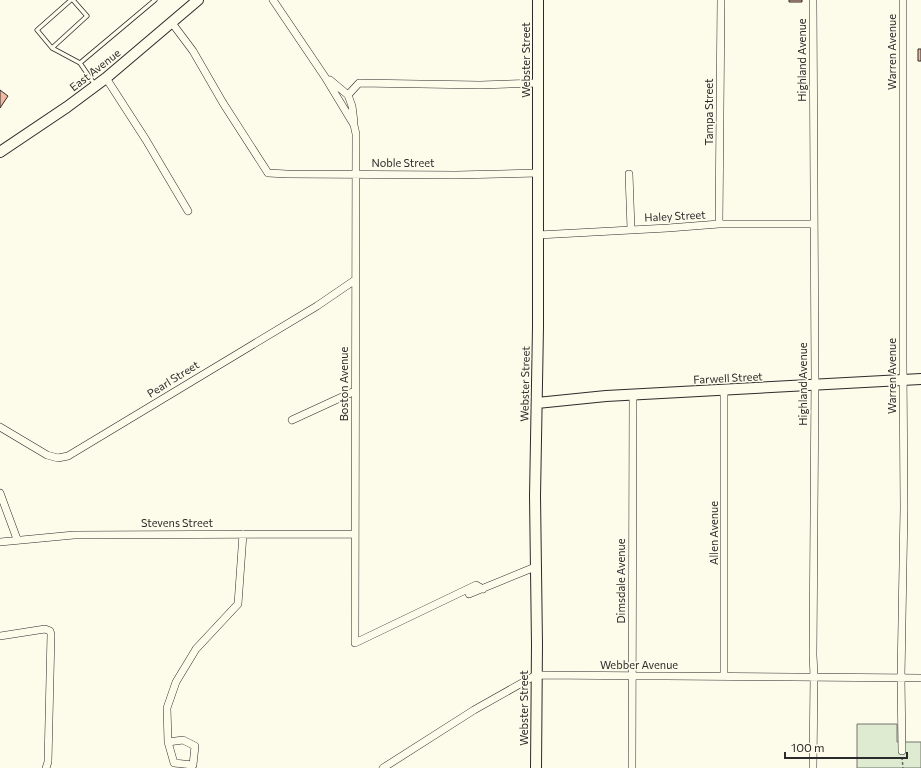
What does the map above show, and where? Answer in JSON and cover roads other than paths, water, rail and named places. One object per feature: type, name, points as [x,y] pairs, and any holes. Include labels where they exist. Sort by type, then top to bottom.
[{"type":"main road","name":"East Avenue","points":[[0,152],[67,108],[96,86],[198,0]]},
{"type":"main road","name":"Webster Street","points":[[536,768],[535,567],[538,235],[538,0]]},
{"type":"main road","name":"Farwell Street","points":[[537,403],[633,395],[921,379]]},
{"type":"street","name":"Boston Avenue","points":[[273,0],[325,77],[354,125]]},
{"type":"street","name":"Tampa Street","points":[[719,224],[721,0]]},
{"type":"street","name":"Highland Avenue","points":[[813,0],[813,768]]},
{"type":"street","name":"Warren Avenue","points":[[902,751],[901,677],[904,508],[903,0]]},
{"type":"street","name":"Noble Street","points":[[172,23],[193,51],[223,103],[268,173],[538,173]]},
{"type":"street","name":"Boston Avenue","points":[[325,77],[348,95],[352,106],[356,134],[354,534],[355,643],[476,585],[483,589]]},
{"type":"street","points":[[106,78],[146,140],[188,211]]},
{"type":"street","points":[[348,95],[359,83],[480,85],[538,83]]},
{"type":"street","points":[[630,174],[631,229]]},
{"type":"street","name":"Haley Street","points":[[538,235],[719,224],[814,224]]},
{"type":"street","name":"Pearl Street","points":[[0,427],[47,455],[58,458],[68,456],[317,306],[355,280]]},
{"type":"street","name":"Allen Avenue","points":[[724,390],[724,676]]},
{"type":"street","points":[[292,420],[355,391]]},
{"type":"street","name":"Dimsdale Avenue","points":[[632,768],[633,395]]},
{"type":"street","points":[[0,493],[17,539]]},
{"type":"street","points":[[168,742],[183,740],[195,746],[193,765],[174,763],[168,742],[168,708],[176,682],[196,649],[238,604],[243,534]]},
{"type":"street","name":"Stevens Street","points":[[0,542],[17,539],[74,535],[354,534]]},
{"type":"street","points":[[469,594],[535,567]]},
{"type":"street","points":[[0,636],[45,629],[50,631],[52,651],[48,762],[46,768]]},
{"type":"street","name":"Webber Avenue","points":[[383,768],[474,710],[536,675],[921,678]]},
{"type":"lane","points":[[52,48],[87,16],[72,0],[37,30],[52,48],[80,63],[96,86]]},
{"type":"lane","points":[[80,63],[155,0]]}]
